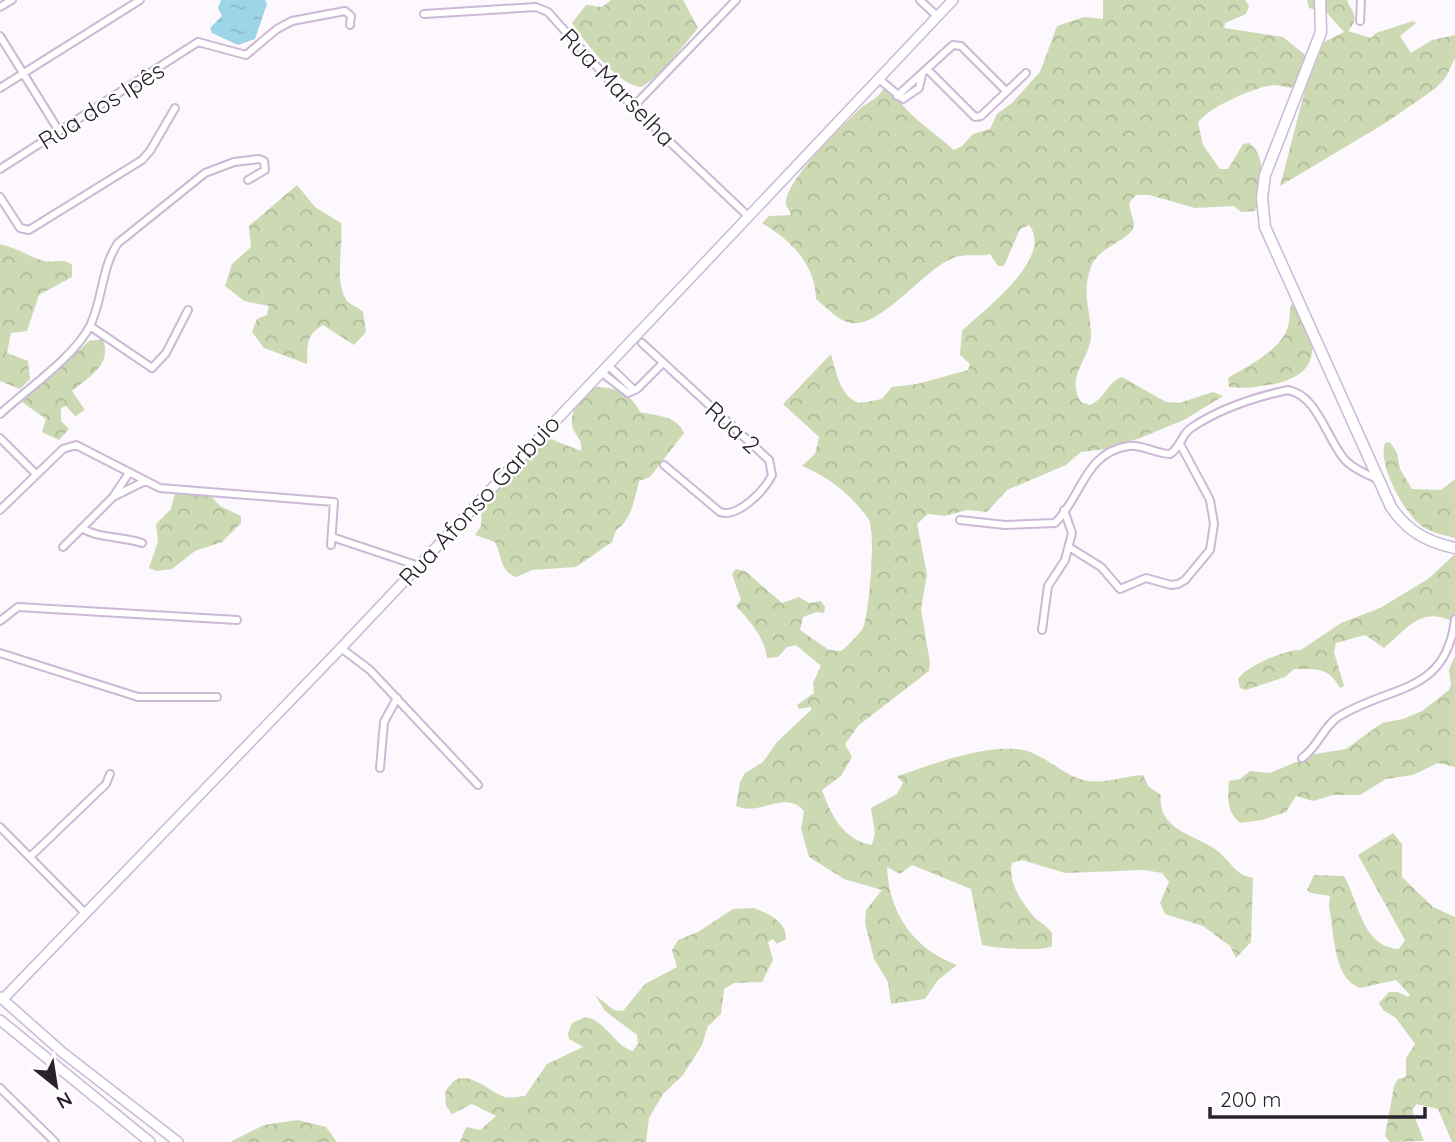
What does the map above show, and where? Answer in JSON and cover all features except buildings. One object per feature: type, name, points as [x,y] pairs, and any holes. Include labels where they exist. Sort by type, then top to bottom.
[{"type":"main road","points":[[1320,0],[1321,32],[1265,175],[1262,211],[1279,263],[1391,507],[1405,525],[1431,542],[1455,548]]},
{"type":"street","points":[[0,8],[12,0]]},
{"type":"street","points":[[0,88],[140,0]]},
{"type":"street","points":[[633,107],[736,0]]},
{"type":"street","points":[[920,0],[938,17]]},
{"type":"street","name":"Rua Afonso Garbuio","points":[[2,998],[341,648],[416,565],[953,0]]},
{"type":"street","points":[[1360,21],[1361,0]]},
{"type":"street","name":"Rua Marselha","points":[[424,14],[541,9],[633,107],[749,217]]},
{"type":"street","name":"Rua dos Ipês","points":[[0,169],[198,42],[246,55],[292,21],[345,11],[351,16],[349,25]]},
{"type":"street","points":[[0,36],[59,131]]},
{"type":"street","points":[[879,79],[897,96],[903,99],[908,97],[919,88],[925,72],[949,47],[961,46],[1006,92]]},
{"type":"street","points":[[925,72],[975,117],[981,116],[1026,73]]},
{"type":"street","points":[[0,197],[19,228],[29,230],[142,160],[174,108]]},
{"type":"street","points":[[0,414],[71,350],[90,326],[109,257],[118,243],[205,173],[234,162],[259,159],[264,161],[265,170],[248,180]]},
{"type":"street","points":[[90,326],[152,368],[171,345],[188,310]]},
{"type":"street","name":"Rua 2","points":[[642,343],[769,460],[772,475],[737,511],[727,514],[720,512],[664,465]]},
{"type":"street","points":[[605,369],[625,392],[634,390],[663,363]]},
{"type":"street","points":[[960,520],[1047,525],[1055,523],[1095,462],[1108,453],[1132,446],[1167,454],[1180,444],[1190,429],[1234,406],[1288,390],[1307,400],[1345,460],[1356,469],[1377,479]]},
{"type":"street","points":[[0,438],[36,474]]},
{"type":"street","points":[[1069,547],[1101,567],[1120,589],[1146,578],[1171,585],[1185,580],[1210,550],[1214,524],[1207,491],[1180,444]]},
{"type":"street","points":[[0,510],[63,449],[76,445],[145,481],[168,489],[332,501],[336,505],[331,545]]},
{"type":"street","points":[[63,547],[113,497],[129,473]]},
{"type":"street","points":[[113,497],[145,481]]},
{"type":"street","points":[[1042,630],[1048,586],[1065,560],[1072,533],[1064,510]]},
{"type":"street","points":[[82,528],[94,535],[128,538],[142,543]]},
{"type":"street","points":[[332,537],[416,565]]},
{"type":"street","points":[[0,621],[18,607],[237,620]]},
{"type":"street","points":[[1302,758],[1335,719],[1419,681],[1439,667],[1449,652],[1455,619]]},
{"type":"street","points":[[341,648],[370,670],[478,785]]},
{"type":"street","points":[[0,653],[138,697],[218,697]]},
{"type":"street","points":[[380,768],[384,722],[397,698]]},
{"type":"street","points":[[31,856],[106,784],[110,774]]},
{"type":"street","points":[[0,827],[86,914]]},
{"type":"street","points":[[2,998],[12,1009],[178,1142]]},
{"type":"street","points":[[11,1028],[23,1027],[12,1009]]},
{"type":"street","points":[[0,1020],[150,1142]]},
{"type":"street","points":[[0,1088],[55,1142]]},
{"type":"green space","points":[[611,0],[683,0],[698,28],[663,71],[642,87],[623,80],[613,72],[572,23],[586,5],[602,7]]},
{"type":"green space","points":[[1103,0],[1245,0],[1249,6],[1246,14],[1225,23],[1224,28],[1283,37],[1310,59],[1296,87],[1274,85],[1256,90],[1221,104],[1198,123],[1203,145],[1220,169],[1228,169],[1243,144],[1249,143],[1255,149],[1262,175],[1255,211],[1241,212],[1234,206],[1195,208],[1149,195],[1136,195],[1129,203],[1134,224],[1132,230],[1095,259],[1088,276],[1091,336],[1077,376],[1077,393],[1081,402],[1090,405],[1095,402],[1122,377],[1166,402],[1179,403],[1213,392],[1223,396],[1184,420],[1140,438],[1107,449],[1081,452],[1066,465],[1007,490],[987,512],[967,510],[945,516],[928,514],[917,524],[927,574],[921,609],[929,671],[859,725],[845,744],[852,757],[841,776],[822,790],[834,817],[846,832],[853,838],[872,845],[875,833],[871,808],[897,794],[903,783],[897,776],[956,757],[987,750],[1017,749],[1034,754],[1072,776],[1088,781],[1143,775],[1149,787],[1161,795],[1161,807],[1172,825],[1211,846],[1238,871],[1253,878],[1251,942],[1236,958],[1230,946],[1203,926],[1165,914],[1160,903],[1169,882],[1162,873],[1144,870],[1065,873],[1022,860],[1012,863],[1014,885],[1030,912],[1052,933],[1052,946],[1029,949],[982,945],[971,889],[912,865],[900,874],[887,867],[893,900],[907,928],[928,950],[957,965],[938,980],[925,999],[891,1004],[888,982],[874,959],[865,923],[866,910],[882,890],[844,879],[809,857],[801,829],[804,811],[796,805],[788,802],[754,808],[736,806],[740,782],[745,773],[763,762],[777,742],[811,710],[811,707],[799,709],[797,705],[814,693],[813,683],[821,666],[796,645],[787,647],[778,657],[767,658],[760,636],[736,606],[741,600],[732,574],[736,569],[745,571],[782,603],[799,597],[809,603],[821,601],[825,607],[824,613],[816,612],[803,617],[800,630],[829,650],[841,651],[856,637],[863,628],[869,591],[872,540],[869,520],[840,488],[802,466],[815,454],[819,437],[783,404],[831,354],[843,390],[860,403],[882,399],[892,387],[917,384],[968,370],[970,364],[960,355],[962,331],[999,297],[1025,268],[1032,253],[1034,238],[1029,225],[1020,229],[1004,266],[998,266],[990,254],[953,258],[941,264],[875,317],[851,323],[837,317],[816,299],[811,274],[799,254],[782,237],[762,223],[769,216],[791,215],[786,201],[796,179],[830,139],[861,108],[877,97],[884,87],[890,87],[911,114],[954,150],[973,134],[990,129],[997,114],[1012,103],[1040,72],[1057,26],[1084,17],[1103,19]]},
{"type":"green space","points":[[1307,0],[1347,0],[1355,18],[1348,31],[1371,38],[1376,33],[1413,21],[1416,23],[1400,36],[1411,53],[1432,40],[1455,35],[1455,58],[1446,77],[1436,88],[1387,122],[1280,186],[1305,90],[1324,42],[1344,32],[1327,13],[1309,8]]},
{"type":"green space","points":[[297,185],[315,207],[341,223],[341,285],[348,302],[363,312],[366,332],[354,345],[323,325],[310,337],[307,364],[264,348],[252,332],[257,319],[267,315],[269,306],[244,301],[225,286],[232,264],[251,247],[249,226]]},
{"type":"green space","points":[[0,244],[44,261],[63,261],[72,265],[72,277],[39,295],[27,331],[11,333],[7,353],[28,361],[30,379],[20,389],[0,381]]},
{"type":"green space","points":[[1294,299],[1308,327],[1312,352],[1309,362],[1291,379],[1252,387],[1229,387],[1228,378],[1263,357],[1284,336]]},
{"type":"green space","points":[[103,339],[105,348],[102,363],[72,391],[85,410],[75,416],[66,406],[61,408],[61,421],[69,429],[59,440],[42,432],[46,419],[22,402],[89,341]]},
{"type":"green space","points":[[595,387],[622,392],[640,412],[671,420],[681,427],[684,433],[650,477],[639,481],[629,515],[616,530],[612,542],[576,567],[532,570],[517,577],[511,575],[504,568],[495,542],[475,535],[481,526],[482,503],[540,440],[551,439],[581,451],[581,443],[572,425],[573,414],[581,398]]},
{"type":"green space","points":[[1390,442],[1397,453],[1400,469],[1412,489],[1441,490],[1455,479],[1455,538],[1423,527],[1408,512],[1394,488],[1385,463],[1385,443]]},
{"type":"green space","points":[[175,493],[209,494],[220,506],[241,516],[241,523],[222,542],[195,551],[172,569],[157,571],[149,568],[158,541],[156,524],[171,509]]},
{"type":"green space","points":[[1455,554],[1455,617],[1449,620],[1430,616],[1421,619],[1406,628],[1384,648],[1365,635],[1336,643],[1334,652],[1344,686],[1340,688],[1326,673],[1315,669],[1294,669],[1285,677],[1246,690],[1240,688],[1238,679],[1249,669],[1277,655],[1301,650],[1341,623],[1380,608],[1428,579]]},
{"type":"green space","points":[[1455,656],[1455,767],[1438,763],[1413,775],[1386,779],[1360,795],[1333,795],[1313,801],[1296,796],[1286,812],[1262,820],[1240,823],[1235,818],[1229,804],[1229,781],[1240,779],[1250,771],[1270,773],[1315,754],[1346,749],[1382,723],[1403,719],[1422,711],[1449,690],[1449,670]]},
{"type":"green space","points":[[1393,833],[1402,844],[1402,877],[1433,907],[1455,917],[1455,1142],[1452,1142],[1438,1109],[1417,1104],[1412,1110],[1424,1141],[1390,1142],[1385,1136],[1394,1086],[1398,1079],[1406,1077],[1406,1058],[1415,1044],[1396,1018],[1383,1010],[1379,1003],[1389,992],[1398,992],[1408,997],[1410,995],[1396,980],[1360,988],[1351,983],[1344,975],[1336,953],[1330,896],[1307,890],[1314,875],[1344,876],[1369,932],[1387,946],[1399,949],[1405,940],[1358,855]]},
{"type":"green space","points":[[754,908],[780,923],[786,933],[786,939],[777,944],[773,939],[768,942],[773,960],[762,982],[734,983],[724,989],[721,1014],[708,1026],[702,1045],[683,1075],[663,1094],[649,1118],[646,1142],[460,1142],[466,1127],[480,1130],[496,1116],[472,1104],[452,1114],[446,1106],[445,1093],[457,1079],[472,1080],[505,1097],[525,1096],[547,1064],[583,1047],[569,1039],[568,1033],[572,1023],[585,1017],[599,1023],[620,1044],[633,1051],[638,1044],[637,1035],[605,1011],[595,995],[614,1010],[623,1011],[645,984],[677,967],[672,950],[678,940],[698,932],[733,909]]},
{"type":"green space","points":[[298,1120],[326,1127],[337,1142],[230,1142],[264,1125]]},
{"type":"water","points":[[221,0],[265,0],[267,4],[255,39],[238,45],[212,33],[210,28],[222,16],[218,8]]}]
